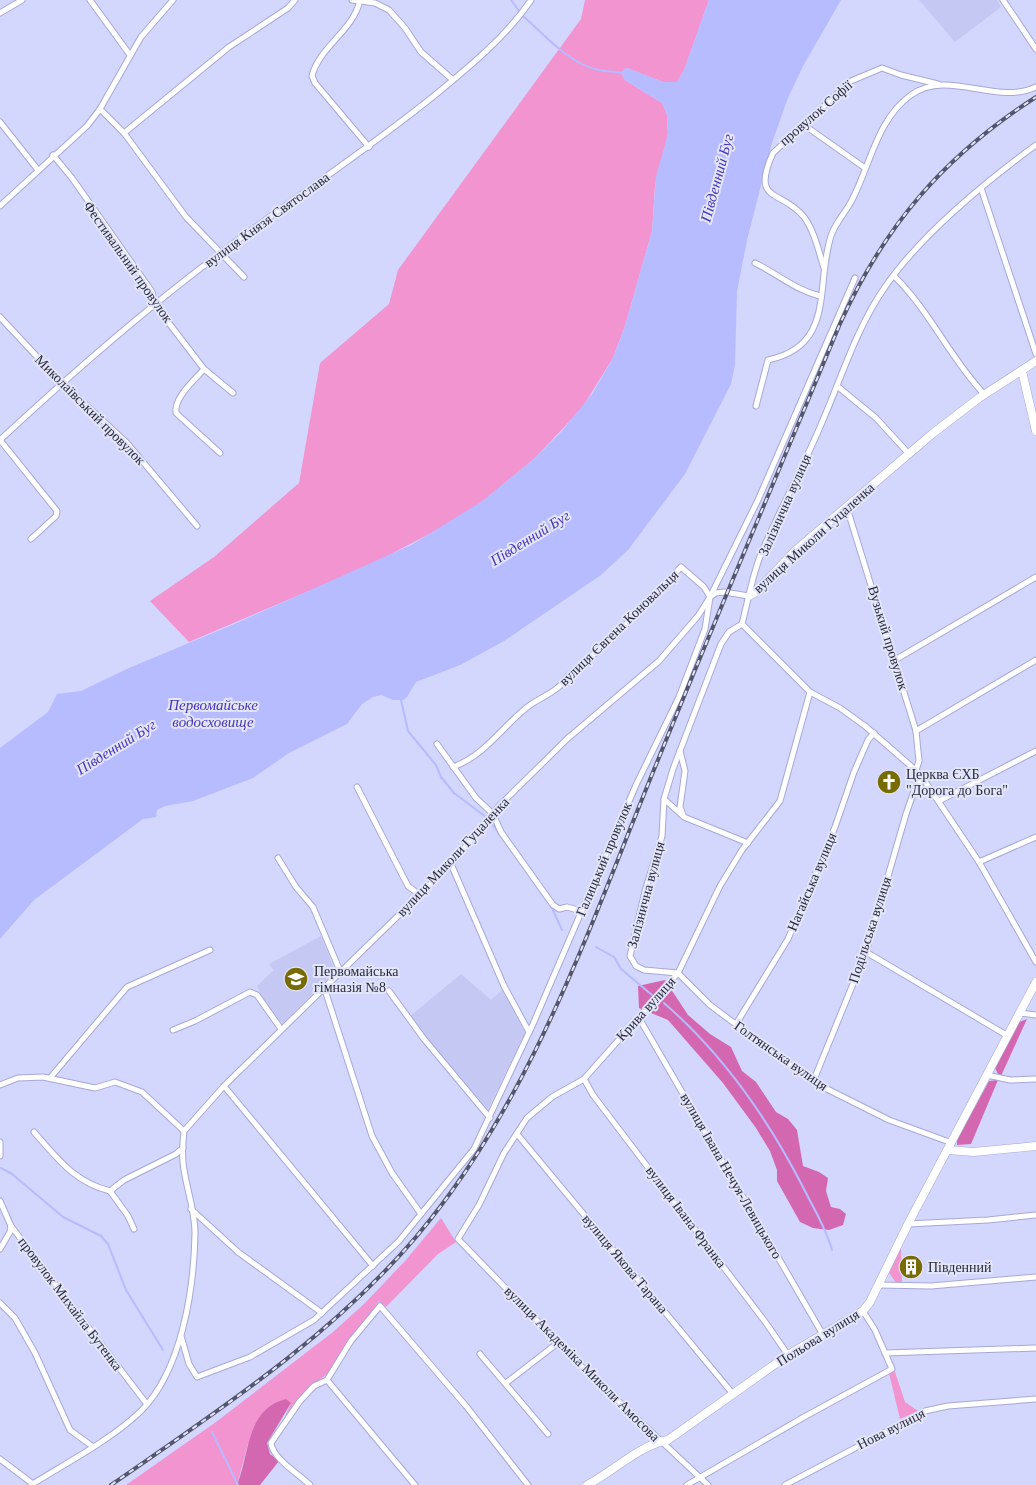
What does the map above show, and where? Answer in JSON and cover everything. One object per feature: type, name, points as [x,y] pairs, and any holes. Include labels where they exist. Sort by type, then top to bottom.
[{"type":"street","points":[[0,14],[22,0]]},
{"type":"street","points":[[90,0],[130,55]]},
{"type":"street","points":[[0,206],[53,155],[87,126],[100,110],[130,55],[150,24],[172,0]]},
{"type":"street","points":[[124,133],[229,47],[288,8],[295,0]]},
{"type":"street","points":[[352,0],[375,3],[389,10],[422,52],[453,80]]},
{"type":"street","name":"вулиця Князя Святослава","points":[[32,539],[56,516],[57,511],[0,440],[62,383],[221,252],[369,147],[453,80],[512,25],[531,0]]},
{"type":"street","points":[[1003,0],[1036,49]]},
{"type":"street","points":[[360,1],[356,13],[316,66],[312,76],[315,83],[369,147]]},
{"type":"street","name":"провулок Софії","points":[[825,269],[805,218],[791,206],[774,198],[767,192],[765,185],[768,163],[773,153],[851,81],[882,68],[901,75],[939,84],[1000,93],[1026,91],[1036,86]]},
{"type":"street","points":[[756,406],[768,360],[782,357],[811,334],[820,315],[820,296],[831,235],[852,200],[880,134],[898,107],[911,94],[939,84]]},
{"type":"street","points":[[100,110],[124,133],[186,217],[244,276]]},
{"type":"street","points":[[0,122],[38,170]]},
{"type":"street","points":[[804,125],[865,168]]},
{"type":"street","name":"Залізнична вулиця","points":[[678,973],[644,970],[636,966],[630,956],[645,891],[662,836],[664,799],[703,685],[721,644],[730,632],[742,624],[760,556],[801,470],[860,332],[885,287],[909,256],[980,188],[1036,145]]},
{"type":"street","name":"Фестивальний провулок","points":[[53,155],[72,178],[152,292],[155,305],[204,369],[233,392]]},
{"type":"street","points":[[980,188],[1036,354]]},
{"type":"street","points":[[755,263],[776,273],[795,288],[820,296]]},
{"type":"street","points":[[894,276],[912,294],[952,356],[984,394]]},
{"type":"street","points":[[710,597],[758,500],[856,278]]},
{"type":"street","name":"Миколаївський провулок","points":[[0,318],[62,383],[127,444],[196,526]]},
{"type":"street","name":"вулиця Миколи Гуцаленка","points":[[184,1131],[224,1086],[281,1029],[451,864],[493,814],[567,739],[659,661],[698,616],[710,597],[716,593],[724,592],[749,596],[757,591],[795,551],[909,454],[984,394],[1036,361]]},
{"type":"street","points":[[204,369],[180,398],[175,406],[176,413],[220,452]]},
{"type":"street","points":[[1022,371],[1036,430]]},
{"type":"street","points":[[837,386],[876,418],[909,454]]},
{"type":"street","name":"Вузький провулок","points":[[847,508],[916,731],[919,761],[916,770]]},
{"type":"street","name":"вулиця Євгена Коновальця","points":[[453,767],[477,755],[530,705],[562,685],[567,677],[614,637],[681,567],[704,587],[710,597]]},
{"type":"street","points":[[895,660],[1036,578]]},
{"type":"street","name":"Галицький провулок","points":[[181,1336],[189,1364],[196,1377],[250,1357],[314,1320],[399,1241],[474,1149],[529,1032],[636,785],[679,696],[705,629],[710,597]]},
{"type":"street","points":[[742,624],[810,692],[840,708],[874,733],[923,778],[979,862],[1036,962]]},
{"type":"street","points":[[916,731],[1036,660]]},
{"type":"street","name":"Крива вулиця","points":[[458,1239],[479,1205],[504,1152],[527,1118],[552,1097],[584,1078],[678,973],[720,886],[748,843],[780,801],[810,692]]},
{"type":"street","name":"Нагайська вулиця","points":[[736,1024],[788,939],[832,835],[854,772],[868,740],[874,733]]},
{"type":"street","points":[[437,744],[476,798],[493,814],[501,832],[553,905],[558,909],[567,907],[581,911]]},
{"type":"street","points":[[680,751],[685,771],[680,808],[683,816]]},
{"type":"street","points":[[939,801],[1036,751]]},
{"type":"street","name":"Подільська вулиця","points":[[813,1082],[866,952],[906,814],[914,791],[923,778]]},
{"type":"street","points":[[357,787],[408,886],[420,895]]},
{"type":"street","points":[[664,799],[683,816],[748,843]]},
{"type":"street","points":[[979,862],[1036,837]]},
{"type":"street","points":[[278,858],[296,887],[313,907],[340,971]]},
{"type":"street","points":[[451,864],[504,986],[529,1032]]},
{"type":"street","points":[[50,1078],[127,987],[210,950]]},
{"type":"street","points":[[866,952],[1008,1036]]},
{"type":"street","name":"Голтянська вулиця","points":[[678,973],[710,1005],[813,1082],[889,1120],[950,1147]]},
{"type":"street","name":"Польова вулиця","points":[[587,1485],[660,1442],[668,1440],[788,1355],[822,1333],[863,1311],[879,1285],[908,1224],[1036,982]]},
{"type":"street","points":[[324,987],[372,1136],[392,1173],[421,1214]]},
{"type":"street","points":[[389,991],[424,1039],[490,1118]]},
{"type":"street","points":[[172,1030],[195,1021],[250,992],[257,995],[281,1029]]},
{"type":"street","points":[[1020,1013],[1036,1015]]},
{"type":"street","name":"вулиця Івана Нечуя-Левицького","points":[[639,1018],[822,1333]]},
{"type":"street","points":[[988,1075],[1010,1080],[1036,1079]]},
{"type":"street","points":[[0,1085],[18,1078],[50,1078],[94,1088],[115,1082],[142,1092],[184,1131],[183,1161],[195,1231],[192,1277],[181,1336],[158,1389],[141,1410],[92,1446],[32,1484],[0,1459]]},
{"type":"street","name":"вулиця Івана Франка","points":[[584,1078],[593,1094],[760,1315],[788,1355]]},
{"type":"street","points":[[224,1086],[373,1266]]},
{"type":"street","points":[[34,1132],[77,1178],[92,1187],[110,1191],[128,1216],[134,1229]]},
{"type":"street","name":"вулиця Якова Тарана","points":[[517,1134],[733,1394]]},
{"type":"street","points":[[0,1142],[0,1156]]},
{"type":"street","points":[[950,1147],[974,1152],[1036,1146]]},
{"type":"street","points":[[110,1191],[124,1180],[176,1154],[183,1148]]},
{"type":"street","name":"провулок Михайла Бутенка","points":[[0,1201],[11,1226],[146,1403]]},
{"type":"street","points":[[191,1209],[238,1252],[322,1312]]},
{"type":"street","points":[[908,1224],[988,1220],[1036,1215]]},
{"type":"street","points":[[0,1249],[11,1226]]},
{"type":"street","name":"вулиця Академіка Миколи Амосова","points":[[458,1239],[660,1442],[708,1485]]},
{"type":"street","points":[[879,1285],[931,1286],[1036,1278]]},
{"type":"street","points":[[0,1304],[15,1318],[36,1353],[70,1430],[92,1446]]},
{"type":"street","points":[[310,1485],[279,1457],[272,1449],[271,1443],[300,1401],[314,1386],[327,1380],[351,1341],[380,1306],[466,1406],[528,1485]]},
{"type":"street","points":[[687,1485],[804,1416],[892,1369],[863,1311]]},
{"type":"street","points":[[506,1383],[559,1342]]},
{"type":"street","points":[[885,1353],[1036,1348]]},
{"type":"street","points":[[480,1354],[548,1434]]},
{"type":"street","points":[[327,1380],[415,1485]]},
{"type":"street","name":"Нова вулиця","points":[[785,1485],[925,1411],[948,1406],[1036,1399]]},
{"type":"shaded area","points":[[585,0],[709,0],[684,70],[677,82],[663,82],[627,68],[621,73],[625,80],[662,103],[667,115],[668,134],[655,186],[652,231],[625,326],[613,358],[582,408],[536,457],[484,500],[454,521],[370,565],[189,642],[150,601],[214,557],[299,483],[320,363],[389,304],[398,270],[581,19]]},
{"type":"shaded area","points":[[919,0],[997,0],[1001,7],[955,42]]},
{"type":"shaded area","name":"Первомайська гімназія №8","points":[[321,936],[335,971],[283,1023],[264,1001],[257,986],[274,970],[269,965],[271,963]]},
{"type":"shaded area","points":[[461,974],[491,1000],[502,990],[525,1033],[488,1109],[408,1018]]},
{"type":"shaded area","points":[[665,980],[688,1015],[710,1034],[731,1047],[742,1071],[756,1082],[776,1112],[788,1119],[797,1130],[803,1166],[819,1172],[828,1178],[826,1191],[831,1207],[840,1209],[846,1214],[843,1225],[829,1230],[813,1228],[800,1222],[777,1181],[777,1170],[770,1151],[756,1128],[723,1083],[668,1020],[639,1008],[638,986]]},
{"type":"shaded area","points":[[1027,1019],[1001,1076],[999,1076],[995,1068],[1019,1022]]},
{"type":"shaded area","points":[[998,1080],[971,1144],[957,1145],[957,1140],[989,1081]]},
{"type":"shaded area","points":[[441,1218],[456,1242],[438,1254],[386,1307],[379,1301],[327,1374],[303,1393],[285,1417],[291,1403],[248,1444],[237,1485],[126,1485],[216,1422],[333,1332],[364,1304],[405,1261]]},
{"type":"shaded area","points":[[901,1248],[902,1284],[896,1283],[888,1271]]},
{"type":"shaded area","points":[[893,1366],[905,1402],[918,1411],[900,1419],[889,1373]]},
{"type":"shaded area","points":[[286,1399],[291,1403],[267,1443],[270,1454],[279,1461],[260,1485],[237,1485],[256,1422],[263,1412],[273,1404]]},
{"type":"water","name":"Первомайське водосховище","points":[[709,0],[841,0],[803,66],[787,100],[771,146],[747,240],[737,291],[735,365],[731,384],[685,474],[628,550],[601,575],[504,641],[460,665],[416,682],[403,700],[393,700],[381,695],[373,697],[362,704],[347,724],[289,753],[253,778],[193,801],[165,806],[157,810],[156,817],[143,819],[34,900],[0,939],[0,748],[48,712],[57,694],[81,691],[129,668],[232,625],[411,545],[484,500],[536,457],[561,432],[592,394],[613,358],[625,326],[652,231],[656,176],[668,134],[667,115],[662,103],[625,80],[621,73],[627,68],[663,82],[677,82],[684,70]]},
{"type":"waterway","points":[[511,0],[519,11]]},
{"type":"waterway","points":[[523,16],[558,48],[578,62],[599,70],[622,73]]},
{"type":"waterway","points":[[401,700],[408,731],[436,765],[441,777],[454,793],[486,817]]},
{"type":"waterway","points":[[493,825],[552,908],[562,930]]},
{"type":"waterway","points":[[596,947],[614,957],[621,969],[652,995]]},
{"type":"waterway","points":[[664,1003],[706,1044],[744,1090],[791,1165],[823,1227],[832,1250]]},
{"type":"waterway","points":[[1,1168],[12,1174],[63,1217],[101,1236],[108,1244],[126,1290],[163,1350]]},
{"type":"waterway","points":[[212,1432],[238,1485]]},
{"type":"railway","points":[[111,1485],[233,1400],[311,1340],[383,1273],[416,1237],[456,1186],[491,1132],[522,1076],[577,960],[696,668],[839,326],[857,290],[876,256],[897,225],[945,169],[972,144],[1036,97]]},
{"type":"place","name":"Церква ЄХБ \"Дорога до Бога\"","points":[[889,782]]},
{"type":"place","name":"Первомайська гімназія №8","points":[[296,979]]},
{"type":"place","name":"Південний","points":[[911,1267]]},
{"type":"water label","name":"Південний Буг","points":[[717,178]]},
{"type":"water label","name":"Південний Буг","points":[[530,538]]},
{"type":"water label","name":"Південний Буг","points":[[116,747]]}]
